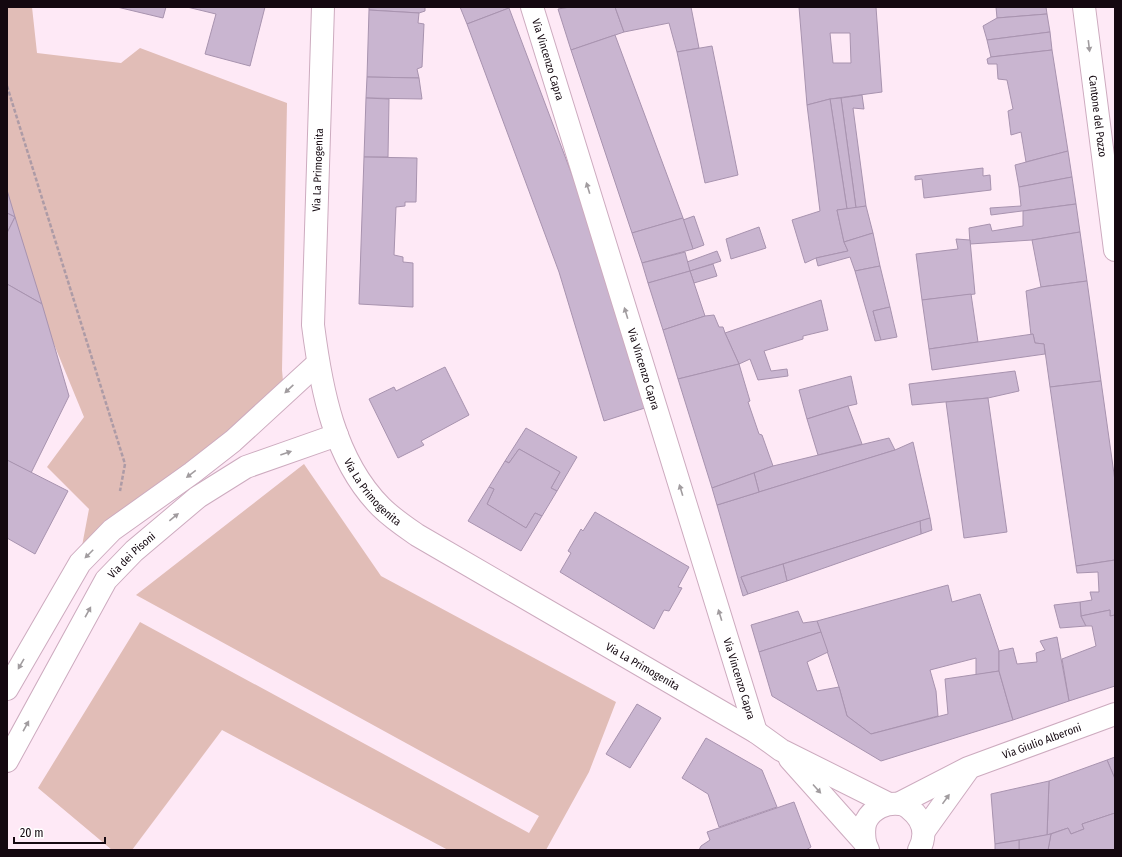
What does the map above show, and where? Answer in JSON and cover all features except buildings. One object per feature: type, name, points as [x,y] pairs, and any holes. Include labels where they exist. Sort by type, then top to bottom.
[{"type":"street","name":"Via Vincenzo Capra","points":[[532,7],[756,732]]},
{"type":"street","name":"Cantone del Pozzo","points":[[1084,7],[1110,174],[1115,250]]},
{"type":"street","name":"Via La Primogenita","points":[[325,11],[313,325],[318,363],[337,435],[350,465],[380,507],[416,535],[756,732],[781,750],[895,804],[908,807],[916,814],[921,822],[923,843]]},
{"type":"street","points":[[7,689],[80,563],[112,530],[192,473],[233,441],[318,363]]},
{"type":"street","name":"Via dei Pisoni","points":[[7,760],[106,580],[134,551],[198,497],[246,467],[337,435]]},
{"type":"street","name":"Via Giulio Alberoni","points":[[895,804],[968,768],[1115,714]]},
{"type":"street","name":"Via La Primogenita","points":[[781,750],[867,846]]},
{"type":"street","points":[[923,843],[968,768]]},
{"type":"street","name":"Via La Primogenita","points":[[867,846],[864,833],[866,822],[871,814],[879,807],[895,804]]},
{"type":"path","points":[[7,86],[125,464],[112,530]]},
{"type":"shaded area","points":[[7,7],[32,7],[37,53],[121,63],[140,48],[287,103],[283,381],[217,448],[82,546],[89,509],[47,467],[84,417],[7,230]]},
{"type":"shaded area","points":[[304,464],[381,576],[616,702],[589,772],[546,850],[448,850],[222,730],[132,850],[112,850],[38,788],[140,622],[529,833],[539,816],[136,595]]}]
